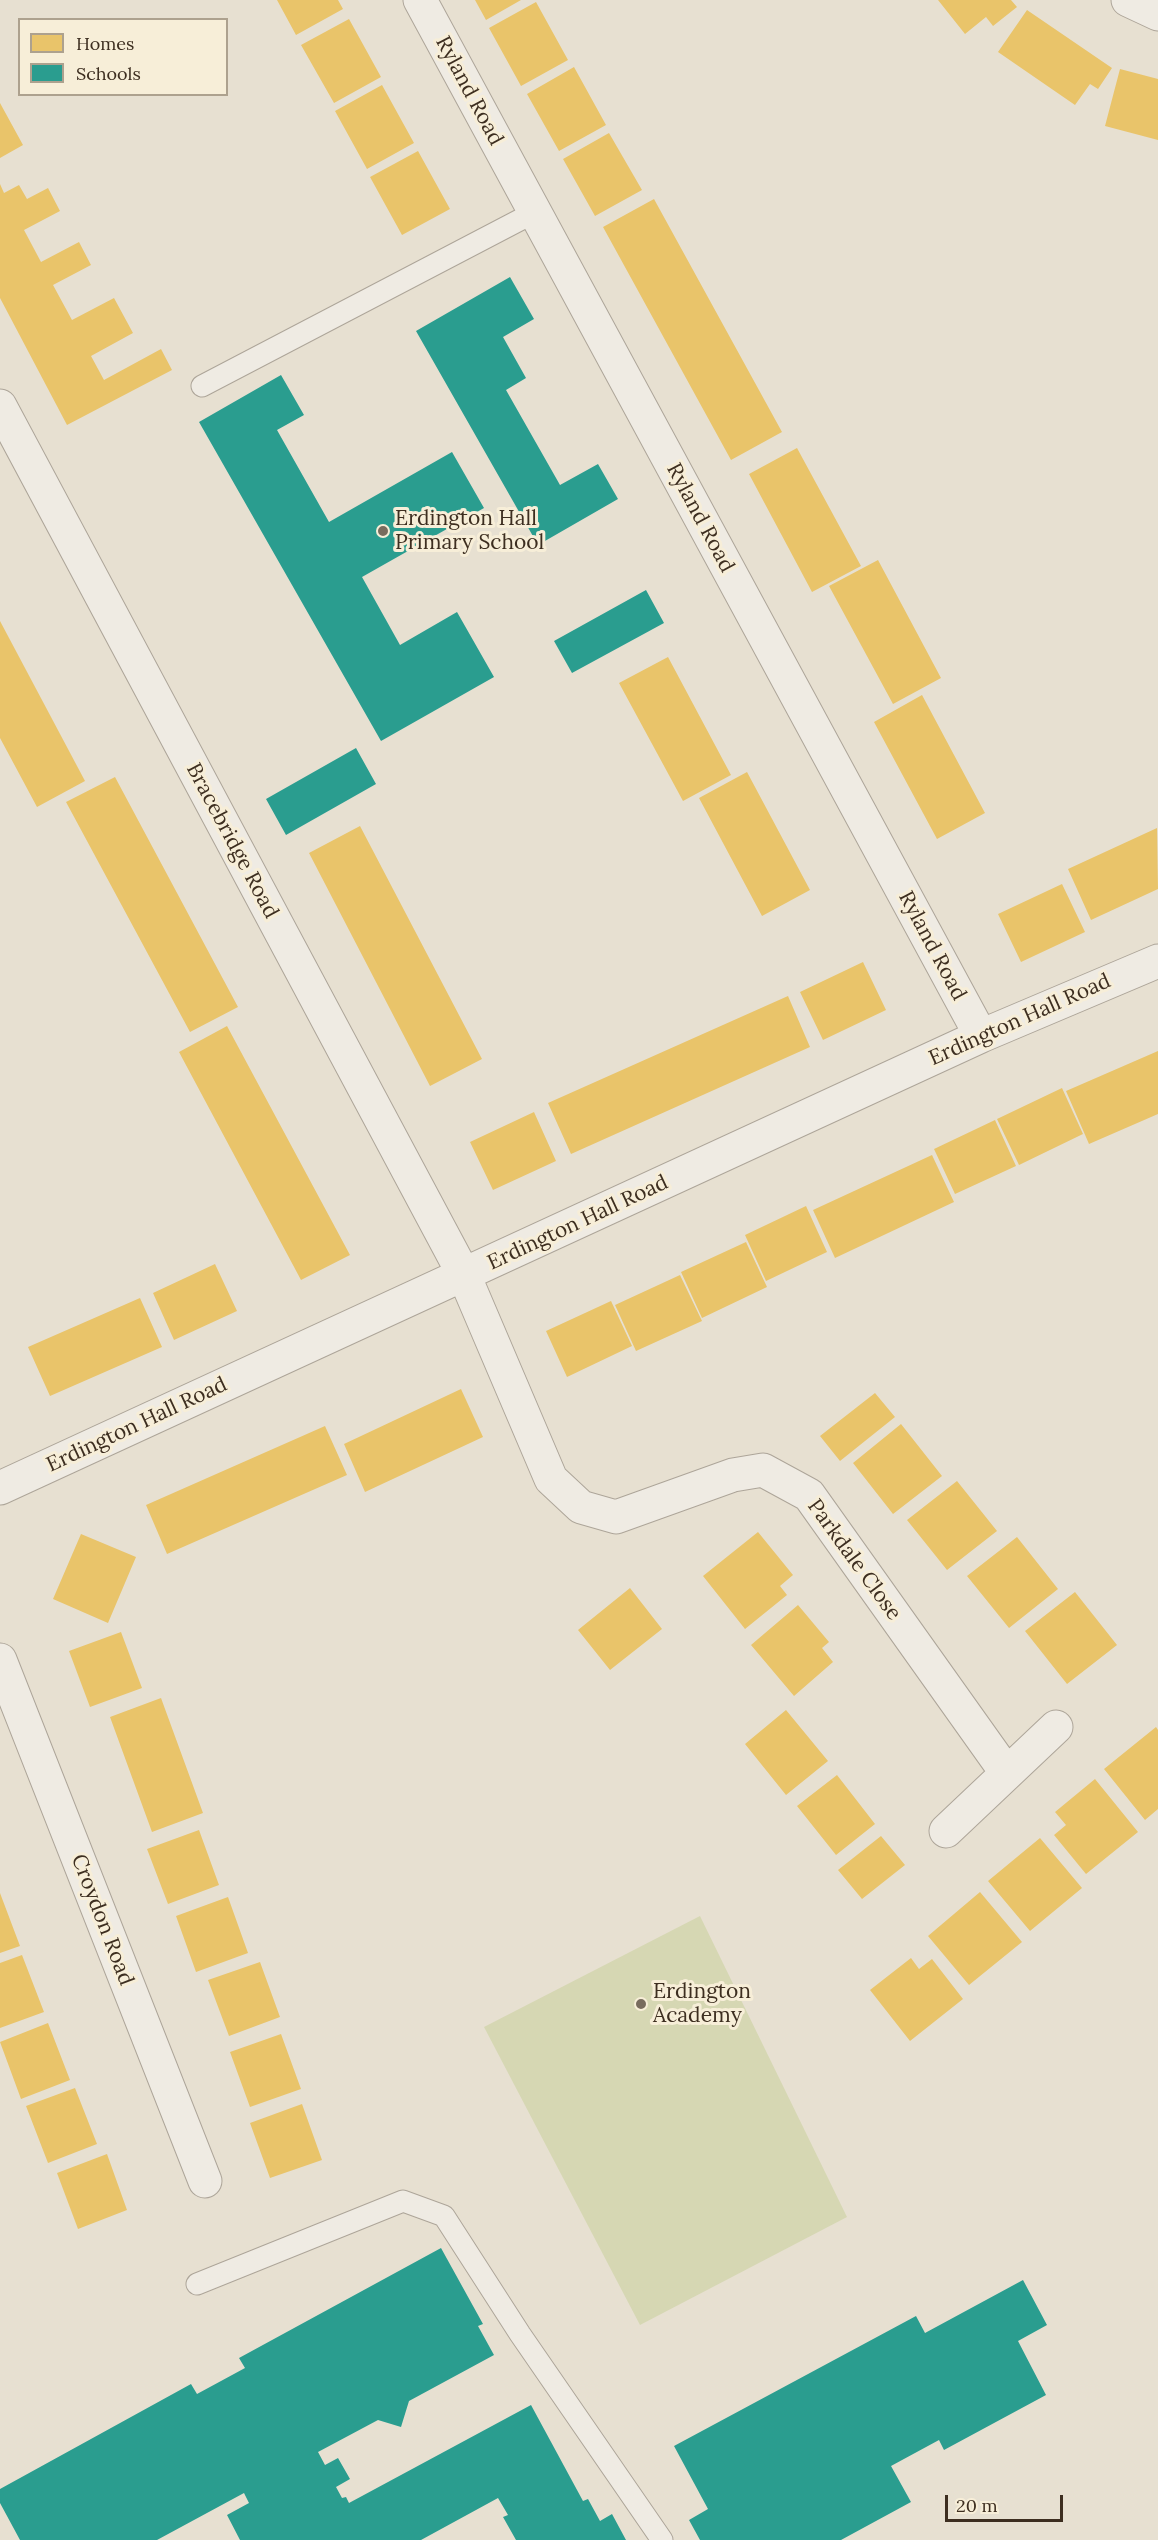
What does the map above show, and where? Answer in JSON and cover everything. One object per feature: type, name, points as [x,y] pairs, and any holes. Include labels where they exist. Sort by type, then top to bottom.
[{"type":"street","name":"Ryland Road","points":[[420,0],[981,1036]]},
{"type":"street","points":[[1128,0],[1158,14]]},
{"type":"street","name":"Bracebridge Road","points":[[0,406],[464,1275]]},
{"type":"street","name":"Erdington Hall Road","points":[[0,1488],[981,1036],[1158,961]]},
{"type":"street","name":"Parkdale Close","points":[[464,1275],[551,1479],[581,1507],[616,1516],[733,1475],[763,1470],[809,1495],[1006,1772]]},
{"type":"street","name":"Croydon Road","points":[[0,1660],[205,2181]]},
{"type":"street","points":[[946,1831],[1056,1727]]},
{"type":"lane","points":[[202,386],[535,212]]},
{"type":"lane","points":[[197,2283],[403,2201],[444,2216],[520,2334],[662,2540]]},
{"type":"green space","points":[[700,1916],[847,2217],[640,2325],[484,2027]]},
{"type":"building: Homes","points":[[277,0],[338,0],[343,9],[296,35]]},
{"type":"building: Homes","points":[[475,0],[521,0],[486,20]]},
{"type":"building: Homes","points":[[938,0],[1011,0],[1017,7],[993,26],[986,17],[965,34]]},
{"type":"building: Homes","points":[[536,2],[568,60],[521,86],[489,28]]},
{"type":"building: Homes","points":[[1027,10],[1112,68],[1098,89],[1090,84],[1075,105],[998,52]]},
{"type":"building: Homes","points":[[349,19],[381,77],[334,103],[301,45]]},
{"type":"building: Homes","points":[[574,67],[606,125],[559,151],[527,94]]},
{"type":"building: Homes","points":[[1120,69],[1158,79],[1158,140],[1105,126]]},
{"type":"building: Homes","points":[[382,85],[414,143],[367,169],[335,111]]},
{"type":"building: Homes","points":[[0,103],[23,145],[0,158]]},
{"type":"building: Homes","points":[[609,133],[642,190],[595,216],[563,159]]},
{"type":"building: Homes","points":[[418,151],[450,209],[402,235],[370,177]]},
{"type":"building: Homes","points":[[0,184],[4,193],[19,185],[27,199],[48,188],[60,211],[24,230],[41,262],[79,242],[91,265],[53,285],[72,320],[114,298],[133,333],[91,356],[104,380],[161,349],[172,370],[67,425],[0,298]]},
{"type":"building: Homes","points":[[654,199],[782,432],[731,460],[603,227]]},
{"type":"building: Homes","points":[[797,448],[861,566],[812,592],[749,474]]},
{"type":"building: Homes","points":[[878,560],[941,678],[893,704],[829,586]]},
{"type":"building: Homes","points":[[0,621],[85,781],[37,807],[0,738]]},
{"type":"building: Homes","points":[[668,657],[731,775],[683,801],[619,683]]},
{"type":"building: Homes","points":[[922,695],[985,813],[937,839],[874,722]]},
{"type":"building: Homes","points":[[747,772],[810,890],[762,916],[699,798]]},
{"type":"building: Homes","points":[[115,777],[238,1007],[190,1032],[66,802]]},
{"type":"building: Homes","points":[[360,826],[482,1059],[430,1086],[309,853]]},
{"type":"building: Homes","points":[[1157,828],[1158,889],[1091,920],[1068,869]]},
{"type":"building: Homes","points":[[1062,884],[1085,932],[1021,962],[998,914]]},
{"type":"building: Homes","points":[[863,962],[886,1010],[823,1040],[800,992]]},
{"type":"building: Homes","points":[[788,996],[810,1047],[571,1154],[548,1103]]},
{"type":"building: Homes","points":[[227,1026],[350,1255],[301,1280],[179,1052]]},
{"type":"building: Homes","points":[[1158,1051],[1158,1114],[1089,1144],[1066,1091]]},
{"type":"building: Homes","points":[[1062,1088],[1083,1134],[1019,1165],[997,1119]]},
{"type":"building: Homes","points":[[534,1112],[556,1161],[493,1190],[470,1142]]},
{"type":"building: Homes","points":[[995,1120],[1016,1166],[955,1194],[934,1149]]},
{"type":"building: Homes","points":[[932,1155],[954,1202],[835,1258],[813,1210]]},
{"type":"building: Homes","points":[[806,1206],[827,1252],[766,1281],[745,1235]]},
{"type":"building: Homes","points":[[746,1242],[767,1287],[702,1318],[681,1272]]},
{"type":"building: Homes","points":[[215,1264],[237,1311],[174,1340],[153,1293]]},
{"type":"building: Homes","points":[[680,1275],[702,1321],[636,1351],[615,1305]]},
{"type":"building: Homes","points":[[140,1298],[162,1347],[50,1396],[28,1347]]},
{"type":"building: Homes","points":[[611,1301],[632,1346],[567,1377],[546,1331]]},
{"type":"building: Homes","points":[[461,1389],[483,1437],[365,1492],[344,1444]]},
{"type":"building: Homes","points":[[875,1393],[895,1417],[840,1461],[820,1436]]},
{"type":"building: Homes","points":[[901,1424],[942,1476],[893,1514],[853,1463]]},
{"type":"building: Homes","points":[[325,1426],[347,1475],[167,1554],[146,1505]]},
{"type":"building: Homes","points":[[957,1481],[997,1531],[947,1570],[907,1520]]},
{"type":"building: Homes","points":[[758,1532],[793,1575],[780,1586],[787,1595],[745,1629],[703,1576]]},
{"type":"building: Homes","points":[[81,1534],[136,1557],[108,1623],[53,1599]]},
{"type":"building: Homes","points":[[1017,1537],[1058,1589],[1009,1628],[967,1576]]},
{"type":"building: Homes","points":[[630,1588],[662,1629],[610,1670],[578,1630]]},
{"type":"building: Homes","points":[[1075,1592],[1117,1645],[1067,1684],[1025,1631]]},
{"type":"building: Homes","points":[[798,1605],[829,1642],[822,1648],[833,1662],[794,1696],[751,1645]]},
{"type":"building: Homes","points":[[121,1632],[142,1688],[90,1707],[69,1651]]},
{"type":"building: Homes","points":[[161,1698],[203,1813],[152,1832],[110,1717]]},
{"type":"building: Homes","points":[[786,1710],[828,1761],[786,1795],[745,1744]]},
{"type":"building: Homes","points":[[1156,1727],[1158,1730],[1158,1809],[1145,1820],[1104,1769]]},
{"type":"building: Homes","points":[[837,1775],[875,1824],[836,1855],[797,1806]]},
{"type":"building: Homes","points":[[1095,1779],[1138,1832],[1086,1874],[1054,1835],[1066,1825],[1055,1812]]},
{"type":"building: Homes","points":[[199,1830],[219,1885],[168,1904],[147,1849]]},
{"type":"building: Homes","points":[[881,1836],[905,1865],[862,1899],[838,1870]]},
{"type":"building: Homes","points":[[1040,1838],[1082,1888],[1030,1931],[988,1881]]},
{"type":"building: Homes","points":[[980,1892],[1022,1942],[969,1985],[928,1936]]},
{"type":"building: Homes","points":[[0,1893],[20,1946],[0,1953]]},
{"type":"building: Homes","points":[[228,1897],[248,1953],[196,1972],[176,1916]]},
{"type":"building: Homes","points":[[22,1955],[44,2012],[0,2028],[0,1963]]},
{"type":"building: Homes","points":[[911,1958],[919,1969],[932,1959],[963,1999],[910,2041],[870,1990]]},
{"type":"building: Homes","points":[[260,1962],[280,2017],[229,2036],[208,1980]]},
{"type":"building: Homes","points":[[48,2023],[70,2080],[21,2099],[0,2042]]},
{"type":"building: Homes","points":[[281,2034],[301,2089],[250,2107],[230,2052]]},
{"type":"building: Homes","points":[[75,2088],[97,2144],[48,2163],[26,2106]]},
{"type":"building: Homes","points":[[302,2104],[322,2160],[270,2178],[250,2123]]},
{"type":"building: Homes","points":[[107,2154],[127,2210],[78,2229],[57,2173]]},
{"type":"building: Schools","points":[[510,277],[534,319],[503,337],[526,378],[506,390],[560,485],[598,464],[618,499],[538,545],[416,331]]},
{"type":"building: Schools","points":[[281,375],[304,415],[277,430],[329,522],[452,452],[484,508],[362,577],[400,645],[457,612],[494,677],[381,741],[199,422]]},
{"type":"building: Schools","points":[[646,590],[664,623],[572,673],[554,641]]},
{"type":"building: Schools","points":[[356,748],[376,784],[286,835],[266,799]]},
{"type":"building: Schools","points":[[441,2248],[483,2324],[478,2326],[494,2355],[409,2401],[401,2427],[378,2420],[318,2452],[325,2465],[338,2458],[350,2479],[336,2487],[342,2498],[346,2497],[349,2503],[531,2405],[583,2501],[588,2499],[600,2521],[612,2514],[626,2540],[516,2540],[503,2517],[508,2515],[498,2498],[421,2540],[240,2540],[227,2515],[249,2503],[244,2493],[157,2540],[20,2540],[0,2503],[0,2489],[191,2384],[197,2394],[245,2368],[239,2358]]},
{"type":"building: Schools","points":[[1023,2280],[1047,2325],[1018,2341],[1046,2395],[944,2450],[939,2440],[891,2466],[911,2502],[841,2540],[700,2540],[689,2520],[708,2509],[674,2446],[916,2316],[925,2333]]},
{"type":"place","name":"Erdington Hall Primary School","points":[[383,531]]},
{"type":"place","name":"Erdington Academy","points":[[641,2004]]}]
